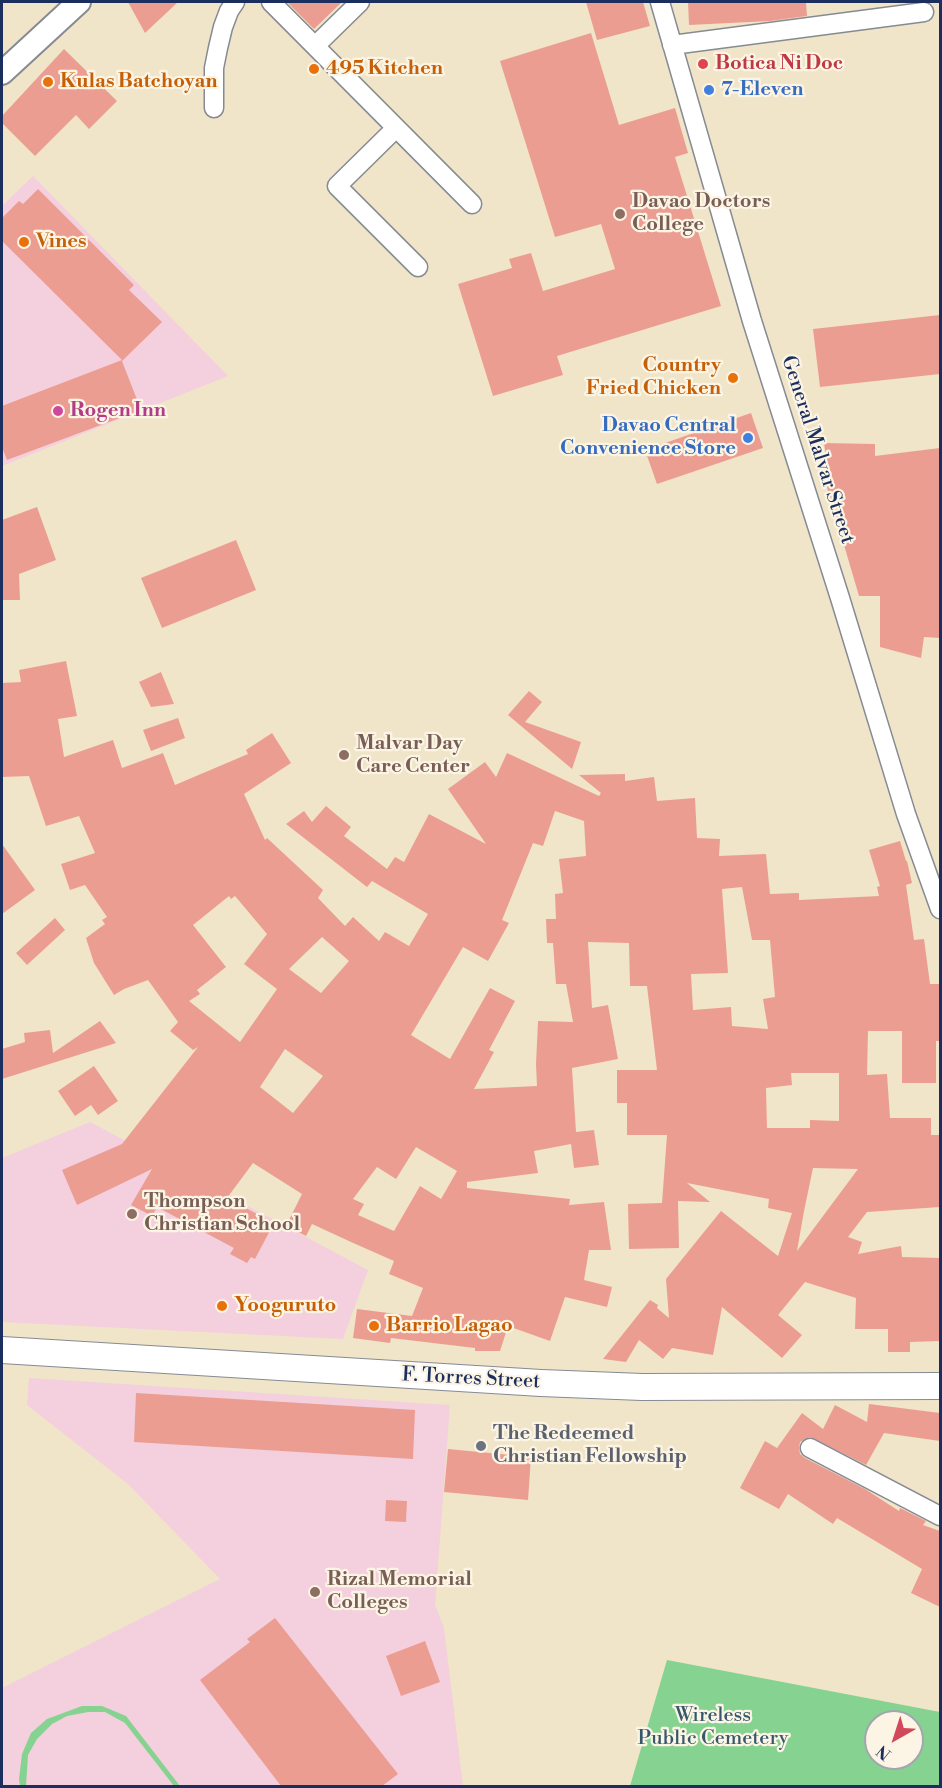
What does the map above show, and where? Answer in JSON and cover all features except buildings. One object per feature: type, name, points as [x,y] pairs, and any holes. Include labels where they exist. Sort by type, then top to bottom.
[{"type":"main road","name":"F. Torres Street","points":[[2,1350],[518,1382],[642,1387],[940,1386]]},
{"type":"street","points":[[2,73],[79,2]]},
{"type":"street","points":[[214,108],[214,68],[223,27],[229,10],[235,2]]},
{"type":"street","points":[[271,2],[472,204]]},
{"type":"street","points":[[315,46],[360,2]]},
{"type":"street","name":"General Malvar Street","points":[[660,2],[752,321],[906,814],[940,909]]},
{"type":"street","points":[[672,45],[924,12]]},
{"type":"street","points":[[396,128],[337,186],[418,267]]},
{"type":"street","points":[[810,1448],[940,1516]]},
{"type":"shaded area","points":[[33,176],[228,376],[2,466],[2,206]]},
{"type":"shaded area","name":"Thompson Christian School","points":[[90,1122],[368,1270],[343,1339],[2,1322],[2,1158]]},
{"type":"shaded area","name":"Rizal Memorial Colleges","points":[[29,1378],[450,1405],[435,1605],[444,1628],[463,1786],[2,1786],[2,1688],[220,1579],[128,1484],[27,1405]]},
{"type":"green space","name":"Wireless Public Cemetery","points":[[667,1660],[940,1712],[940,1786],[630,1786]]},
{"type":"green space","points":[[82,1706],[102,1706],[126,1716],[180,1786],[174,1786],[125,1723],[105,1712],[88,1712],[67,1716],[52,1724],[37,1739],[28,1755],[26,1786],[20,1786],[22,1754],[31,1733],[47,1719]]},
{"type":"place","name":"Botica Ni Doc","points":[[703,64]]},
{"type":"place","name":"495 Kitchen","points":[[314,69]]},
{"type":"place","name":"Kulas Batchoyan","points":[[48,82]]},
{"type":"place","name":"7-Eleven","points":[[709,90]]},
{"type":"place","name":"Davao Doctors College","points":[[620,214]]},
{"type":"place","name":"Vines","points":[[24,242]]},
{"type":"place","name":"Country Fried Chicken","points":[[733,378]]},
{"type":"place","name":"Rogen Inn","points":[[58,411]]},
{"type":"place","name":"Davao Central Convenience Store","points":[[748,438]]},
{"type":"place","name":"Malvar Day Care Center","points":[[344,755]]},
{"type":"place","name":"Thompson Christian School","points":[[132,1214]]},
{"type":"place","name":"Yooguruto","points":[[222,1306]]},
{"type":"place","name":"Barrio Lagao","points":[[374,1326]]},
{"type":"place","name":"The Redeemed Christian Fellowship","points":[[481,1446]]},
{"type":"place","name":"Rizal Memorial Colleges","points":[[315,1592]]}]
